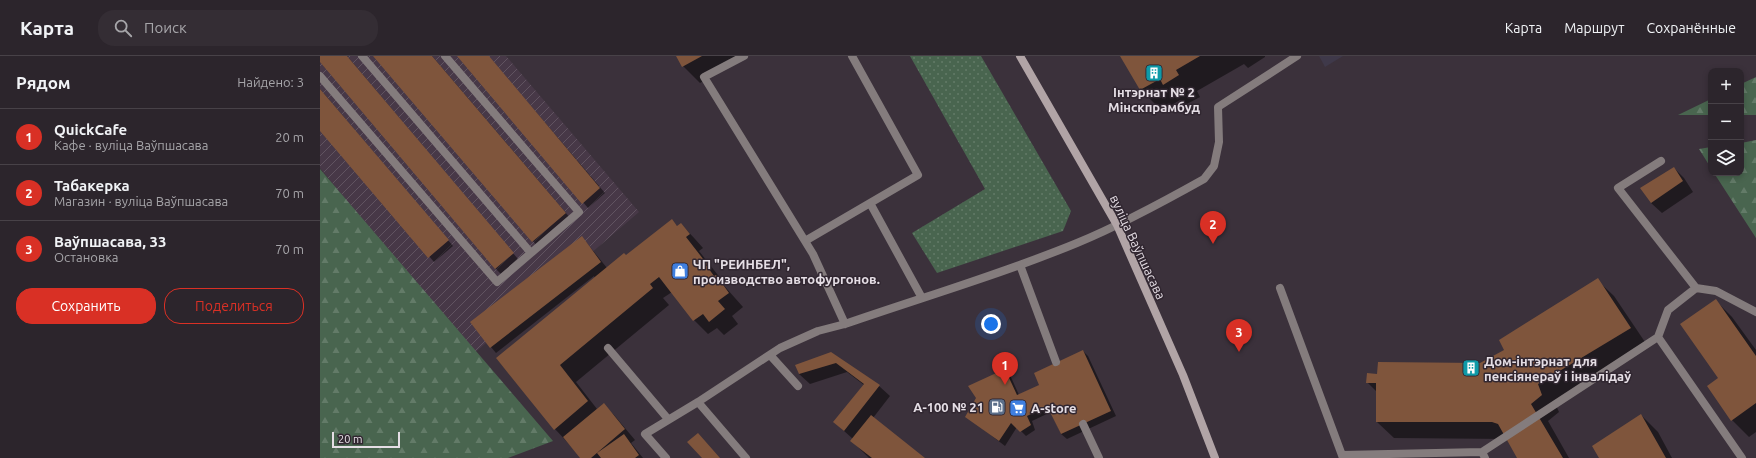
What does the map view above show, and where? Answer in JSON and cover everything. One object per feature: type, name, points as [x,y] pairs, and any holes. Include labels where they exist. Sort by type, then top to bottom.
[{"type":"main road","name":"вуліца Ваўпшасава","points":[[1020,56],[1117,226],[1183,375],[1215,458]]},
{"type":"lane","points":[[362,56],[531,254]]},
{"type":"lane","points":[[320,76],[497,282],[579,212],[445,56]]},
{"type":"lane","points":[[744,56],[704,78],[812,254],[845,324]]},
{"type":"lane","points":[[804,241],[918,175],[852,56]]},
{"type":"lane","points":[[666,458],[645,434],[698,402],[780,348],[818,331],[845,324],[1020,265],[1077,243],[1117,226],[1204,179],[1214,166],[1219,142],[1218,107],[1297,56]]},
{"type":"lane","points":[[1660,161],[1618,188],[1696,288],[1716,291],[1756,312]]},
{"type":"lane","points":[[870,203],[922,298]]},
{"type":"lane","points":[[1020,265],[1056,362]]},
{"type":"lane","points":[[1280,288],[1343,456],[1484,455],[1658,337],[1668,310],[1696,288]]},
{"type":"lane","points":[[1658,337],[1742,458]]},
{"type":"lane","points":[[608,348],[668,420]]},
{"type":"lane","points":[[770,355],[798,386]]},
{"type":"lane","points":[[698,402],[746,458]]},
{"type":"lane","points":[[1083,424],[1099,458]]},
{"type":"shaded area","points":[[320,56],[506,56],[639,212],[472,355],[320,168]]},
{"type":"shaded area","points":[[1319,56],[1343,56],[1325,67]]},
{"type":"green space","points":[[910,56],[981,56],[1071,211],[1063,231],[937,273],[912,233],[985,189]]},
{"type":"green space","points":[[1756,77],[1756,115],[1744,115],[1744,83]]},
{"type":"green space","points":[[1708,100],[1708,115],[1678,115]]},
{"type":"green space","points":[[1756,140],[1756,238],[1716,176],[1744,176],[1744,142]]},
{"type":"green space","points":[[1708,148],[1708,163],[1699,149]]},
{"type":"green space","points":[[320,169],[553,441],[508,458],[320,458]]},
{"type":"building","points":[[320,56],[347,56],[514,253],[495,269],[320,62]]},
{"type":"building","points":[[373,56],[432,56],[566,213],[532,242]]},
{"type":"building","points":[[457,56],[489,56],[600,188],[582,204]]},
{"type":"building","points":[[676,56],[702,56],[682,67]]},
{"type":"building","name":"Інтэрнат № 2 Мінскпрамбуд","points":[[1120,56],[1200,56],[1176,70],[1179,75],[1163,85],[1160,79],[1140,90]]},
{"type":"building","points":[[320,89],[449,240],[428,258],[320,131]]},
{"type":"building","points":[[1674,167],[1683,181],[1651,203],[1640,188]]},
{"type":"building","points":[[672,219],[677,226],[681,223],[690,234],[686,237],[707,264],[706,265],[714,276],[716,275],[729,293],[718,301],[725,309],[709,322],[703,314],[693,321],[659,277],[650,284],[653,288],[560,365],[588,401],[554,430],[496,358],[624,253],[626,255]]},
{"type":"building","points":[[582,236],[601,262],[490,348],[470,322]]},
{"type":"building","name":"Дом-інтэрнат для пенсіянераў і інвалідаў","points":[[1598,278],[1631,328],[1538,384],[1542,395],[1531,404],[1563,458],[1517,458],[1498,424],[1492,422],[1376,422],[1376,383],[1366,383],[1367,373],[1377,374],[1378,362],[1480,363],[1504,350],[1499,340]]},
{"type":"building","points":[[1716,299],[1756,356],[1756,403],[1731,421],[1707,386],[1718,378],[1680,324]]},
{"type":"building","points":[[1083,350],[1111,411],[1061,434],[1047,406],[1027,416],[1031,425],[1020,432],[1011,423],[999,441],[965,417],[976,398],[968,386],[1005,369],[1017,395],[1039,385],[1034,373]]},
{"type":"building","points":[[831,352],[880,385],[844,431],[833,422],[864,384],[836,363],[799,374],[795,365]]},
{"type":"building","points":[[604,403],[625,429],[591,458],[580,458],[563,437]]},
{"type":"building","name":"Дом-інтэрнат для пенсіянераў і інвалідаў","points":[[1641,414],[1666,458],[1599,458],[1592,446]]},
{"type":"building","points":[[871,415],[925,458],[872,458],[850,441]]},
{"type":"building","points":[[698,433],[720,458],[702,458],[687,442]]},
{"type":"building","points":[[624,434],[639,455],[635,458],[601,458],[597,453]]},
{"type":"place","name":"Інтэрнат № 2 Мінскпрамбуд","points":[[1154,73]]},
{"type":"place","name":"Табакерка","points":[[1213,244]]},
{"type":"place","name":"ЧП \"РЕИНБЕЛ\", производство автофургонов.","points":[[680,271]]},
{"type":"place","name":"Ваўпшасава, 33","points":[[1239,352]]},
{"type":"place","name":"Дом-інтэрнат для пенсіянераў і інвалідаў","points":[[1471,368]]},
{"type":"place","name":"QuickCafe","points":[[1005,385]]},
{"type":"place","name":"А-100 № 21","points":[[997,407]]},
{"type":"place","name":"А-store","points":[[1018,408]]}]
